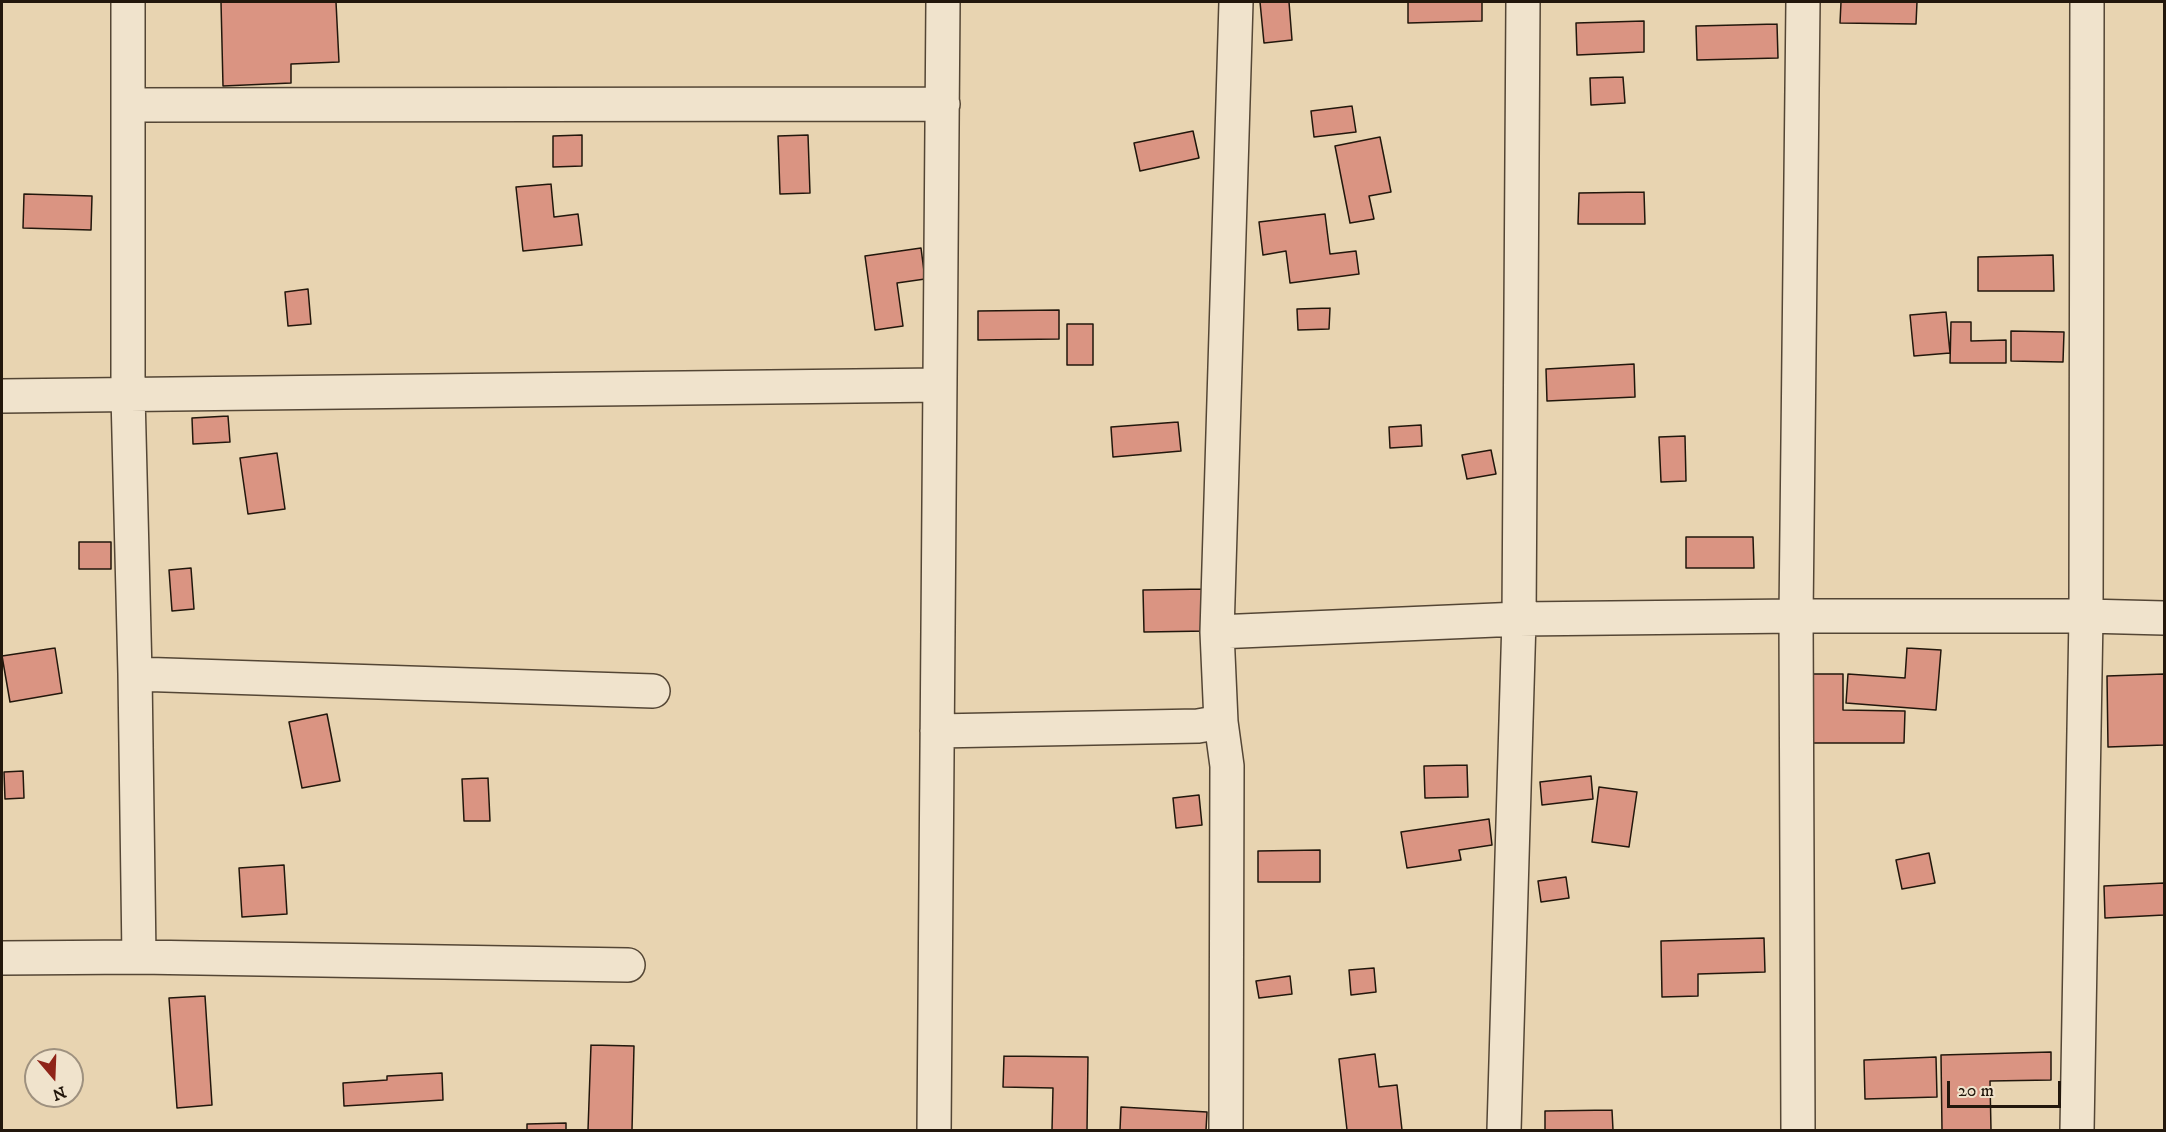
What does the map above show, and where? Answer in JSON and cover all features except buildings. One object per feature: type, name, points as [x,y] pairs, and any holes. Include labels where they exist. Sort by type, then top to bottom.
[{"type":"street","points":[[128,2],[128,395],[139,957]]},
{"type":"street","points":[[934,1131],[944,2]]},
{"type":"street","points":[[1226,1131],[1227,766],[1221,722],[1217,632],[1236,2]]},
{"type":"street","points":[[1504,1131],[1519,619],[1523,2]]},
{"type":"street","points":[[1798,1131],[1796,616],[1803,2]]},
{"type":"street","points":[[2077,1131],[2086,616],[2087,2]]},
{"type":"street","points":[[128,105],[943,104]]},
{"type":"street","points":[[2,396],[940,385]]},
{"type":"street","points":[[1217,632],[1519,619],[1796,616],[2164,618]]},
{"type":"street","points":[[135,674],[653,691]]},
{"type":"street","points":[[937,731],[1197,726],[1221,722]]},
{"type":"street","points":[[2,958],[139,957],[628,965]]}]
